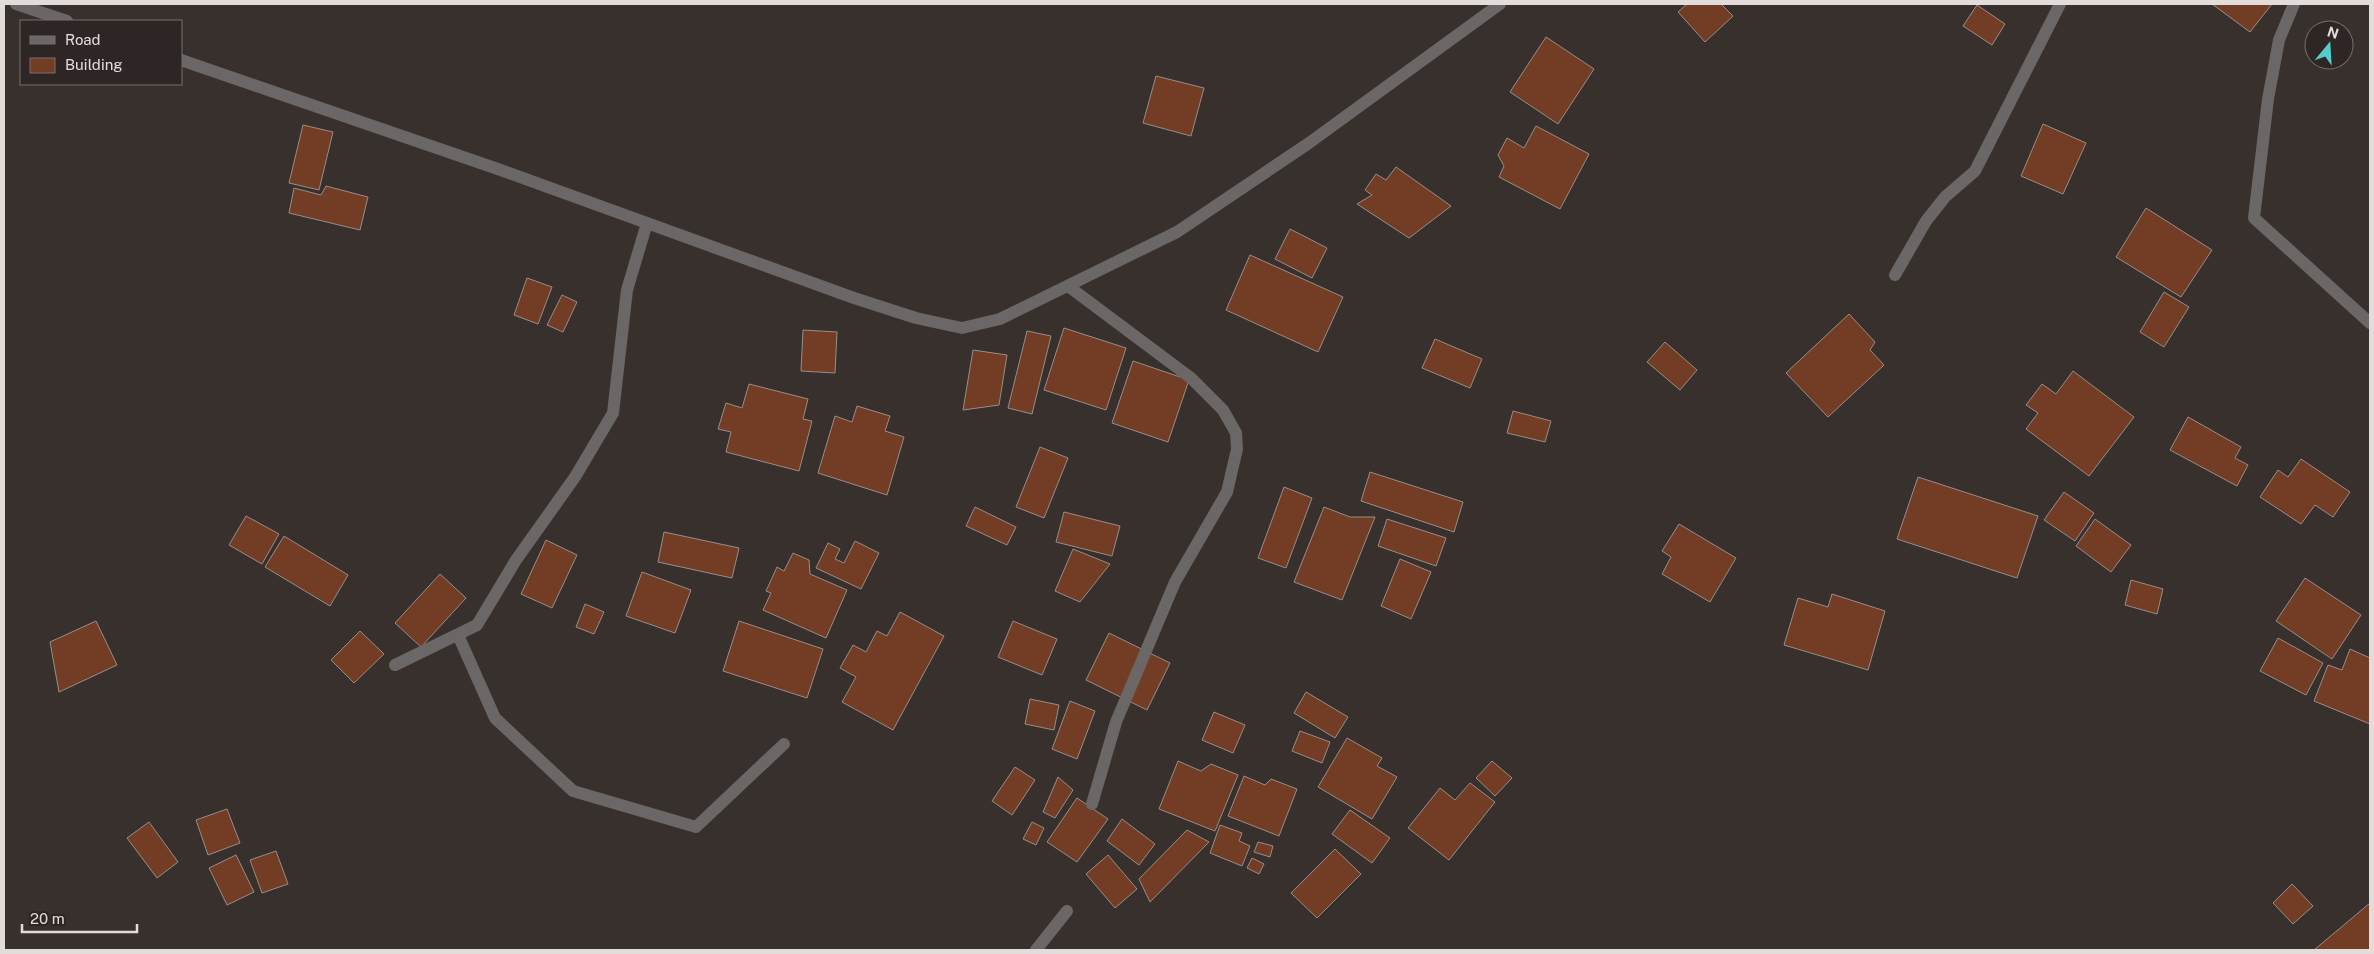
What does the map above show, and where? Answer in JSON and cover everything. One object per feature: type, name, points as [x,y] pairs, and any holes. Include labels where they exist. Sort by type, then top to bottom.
[{"type":"street","points":[[16,4],[64,20]]},
{"type":"street","points":[[182,60],[647,223],[854,298],[916,318],[962,328],[1000,319],[1177,232],[1309,143],[1500,4]]},
{"type":"street","points":[[1895,275],[1926,221],[1945,197],[1975,171],[2060,4]]},
{"type":"street","points":[[2294,4],[2279,40],[2254,218],[2370,323]]},
{"type":"street","points":[[395,665],[477,625],[516,560],[575,477],[613,413],[627,290],[647,223]]},
{"type":"street","points":[[1068,286],[1197,385],[1223,410],[1236,433],[1237,449],[1226,492],[1175,582],[1116,722],[1092,804]]},
{"type":"street","points":[[458,635],[495,718],[573,791],[696,827],[784,744]]},
{"type":"street","points":[[1036,950],[1067,911]]},
{"type":"building","points":[[1687,4],[1721,4],[1733,16],[1705,42],[1678,12]]},
{"type":"building","points":[[2212,4],[2272,4],[2250,32]]},
{"type":"building","points":[[1977,5],[2005,24],[1992,45],[1963,26]]},
{"type":"building","points":[[1546,37],[1594,69],[1558,124],[1510,92]]},
{"type":"building","points":[[1156,76],[1204,88],[1191,136],[1143,123]]},
{"type":"building","points":[[2043,124],[2086,143],[2063,194],[2021,176]]},
{"type":"building","points":[[303,125],[333,132],[319,190],[289,183]]},
{"type":"building","points":[[1536,126],[1589,154],[1560,209],[1499,177],[1504,166],[1498,155],[1507,138],[1524,148]]},
{"type":"building","points":[[1396,167],[1451,206],[1409,238],[1357,204],[1372,195],[1365,190],[1376,174],[1386,180]]},
{"type":"building","points":[[326,186],[368,197],[360,230],[289,213],[294,188],[321,195]]},
{"type":"building","points":[[2146,208],[2212,250],[2181,297],[2116,257]]},
{"type":"building","points":[[1290,229],[1327,248],[1312,278],[1275,259]]},
{"type":"building","points":[[1250,255],[1343,297],[1318,352],[1226,310]]},
{"type":"building","points":[[527,278],[552,287],[538,324],[514,315]]},
{"type":"building","points":[[2164,292],[2189,307],[2164,347],[2140,332]]},
{"type":"building","points":[[562,295],[577,302],[563,332],[547,325]]},
{"type":"building","points":[[1849,314],[1875,342],[1870,350],[1884,365],[1828,417],[1786,373]]},
{"type":"building","points":[[1064,328],[1126,348],[1106,410],[1044,390]]},
{"type":"building","points":[[803,330],[837,332],[835,373],[801,371]]},
{"type":"building","points":[[1027,331],[1051,336],[1032,414],[1008,408]]},
{"type":"building","points":[[1435,339],[1482,359],[1470,388],[1422,368]]},
{"type":"building","points":[[1665,342],[1697,370],[1680,390],[1647,362]]},
{"type":"building","points":[[973,350],[1007,355],[999,405],[963,410]]},
{"type":"building","points":[[1133,361],[1189,380],[1168,442],[1112,423]]},
{"type":"building","points":[[2073,371],[2134,417],[2089,476],[2026,429],[2038,413],[2026,405],[2042,384],[2056,394]]},
{"type":"building","points":[[749,384],[808,399],[803,419],[812,421],[799,471],[726,452],[731,432],[718,429],[726,403],[742,408]]},
{"type":"building","points":[[857,406],[890,416],[885,431],[904,437],[887,495],[818,473],[835,416],[852,422]]},
{"type":"building","points":[[1513,411],[1551,421],[1545,442],[1507,433]]},
{"type":"building","points":[[2188,417],[2241,447],[2235,458],[2248,465],[2237,486],[2170,450]]},
{"type":"building","points":[[1040,447],[1068,458],[1044,518],[1016,507]]},
{"type":"building","points":[[2301,459],[2350,492],[2333,517],[2315,505],[2301,524],[2260,497],[2278,470],[2288,477]]},
{"type":"building","points":[[1370,472],[1463,502],[1454,532],[1361,501]]},
{"type":"building","points":[[1918,477],[2038,516],[2017,578],[1897,539]]},
{"type":"building","points":[[1284,487],[1312,498],[1286,568],[1258,558]]},
{"type":"building","points":[[2064,492],[2094,513],[2075,541],[2044,520]]},
{"type":"building","points":[[975,507],[1016,527],[1007,545],[966,526]]},
{"type":"building","points":[[1324,507],[1350,517],[1375,517],[1342,600],[1294,582]]},
{"type":"building","points":[[1064,512],[1120,526],[1112,556],[1056,542]]},
{"type":"building","points":[[246,516],[279,534],[262,564],[229,545]]},
{"type":"building","points":[[1387,519],[1446,538],[1436,566],[1378,546]]},
{"type":"building","points":[[2095,519],[2131,545],[2111,572],[2076,546]]},
{"type":"building","points":[[1679,524],[1736,558],[1710,602],[1662,574],[1671,557],[1662,551]]},
{"type":"building","points":[[664,532],[739,548],[732,578],[658,562]]},
{"type":"building","points":[[284,536],[348,575],[330,606],[265,567]]},
{"type":"building","points":[[546,540],[577,555],[552,608],[521,594]]},
{"type":"building","points":[[855,541],[879,553],[861,589],[816,568],[828,543],[840,549],[835,559],[844,563]]},
{"type":"building","points":[[1073,549],[1110,564],[1080,602],[1055,591]]},
{"type":"building","points":[[793,553],[809,560],[810,574],[847,590],[826,638],[763,610],[771,593],[766,591],[777,567],[784,571]]},
{"type":"building","points":[[1400,559],[1431,572],[1411,619],[1381,606]]},
{"type":"building","points":[[642,572],[691,590],[675,633],[626,616]]},
{"type":"building","points":[[440,574],[466,598],[421,647],[395,623]]},
{"type":"building","points":[[2305,578],[2361,615],[2332,659],[2276,621]]},
{"type":"building","points":[[2131,580],[2163,589],[2157,614],[2125,605]]},
{"type":"building","points":[[1832,594],[1885,611],[1868,670],[1784,645],[1798,598],[1828,607]]},
{"type":"building","points":[[585,604],[604,612],[594,634],[576,627]]},
{"type":"building","points":[[900,612],[944,636],[893,730],[842,702],[856,677],[840,668],[853,645],[866,652],[877,631],[887,636]]},
{"type":"building","points":[[96,621],[117,665],[59,692],[50,642]]},
{"type":"building","points":[[739,621],[823,649],[807,698],[723,671]]},
{"type":"building","points":[[1013,621],[1057,639],[1042,675],[998,657]]},
{"type":"building","points":[[360,631],[384,654],[354,683],[331,660]]},
{"type":"building","points":[[1109,633],[1170,663],[1147,710],[1086,680]]},
{"type":"building","points":[[2278,638],[2323,663],[2306,695],[2260,671]]},
{"type":"building","points":[[2350,649],[2370,658],[2370,724],[2314,701],[2328,665],[2342,670]]},
{"type":"building","points":[[1306,692],[1348,717],[1335,738],[1294,713]]},
{"type":"building","points":[[1030,699],[1059,705],[1054,730],[1025,724]]},
{"type":"building","points":[[1070,701],[1095,711],[1077,759],[1052,749]]},
{"type":"building","points":[[1214,712],[1245,725],[1233,753],[1202,740]]},
{"type":"building","points":[[1300,731],[1330,742],[1322,763],[1292,751]]},
{"type":"building","points":[[1347,738],[1382,758],[1377,766],[1397,777],[1372,819],[1318,787]]},
{"type":"building","points":[[1178,761],[1201,771],[1211,764],[1238,775],[1215,831],[1159,809]]},
{"type":"building","points":[[1492,761],[1512,778],[1495,796],[1476,778]]},
{"type":"building","points":[[1015,767],[1035,780],[1012,815],[992,801]]},
{"type":"building","points":[[1244,776],[1265,785],[1271,779],[1297,789],[1279,836],[1228,816]]},
{"type":"building","points":[[1058,777],[1073,790],[1055,818],[1043,812]]},
{"type":"building","points":[[1470,783],[1495,802],[1449,860],[1408,828],[1440,788],[1455,800]]},
{"type":"building","points":[[1077,798],[1108,819],[1077,862],[1047,842]]},
{"type":"building","points":[[227,809],[240,843],[208,855],[196,820]]},
{"type":"building","points":[[1350,810],[1390,838],[1372,863],[1332,834]]},
{"type":"building","points":[[1122,819],[1155,844],[1139,865],[1107,841]]},
{"type":"building","points":[[149,822],[178,862],[157,878],[127,838]]},
{"type":"building","points":[[1032,822],[1044,828],[1036,845],[1023,839]]},
{"type":"building","points":[[1220,825],[1242,833],[1239,841],[1250,846],[1242,866],[1210,853]]},
{"type":"building","points":[[1187,830],[1209,842],[1150,902],[1139,879]]},
{"type":"building","points":[[1258,842],[1273,846],[1270,857],[1254,852]]},
{"type":"building","points":[[1335,849],[1361,874],[1317,918],[1291,893]]},
{"type":"building","points":[[276,851],[288,884],[262,893],[250,860]]},
{"type":"building","points":[[236,855],[254,892],[227,905],[209,868]]},
{"type":"building","points":[[1108,855],[1137,889],[1115,908],[1086,874]]},
{"type":"building","points":[[1252,858],[1264,864],[1259,874],[1247,868]]},
{"type":"building","points":[[2292,884],[2313,906],[2293,924],[2273,903]]},
{"type":"building","points":[[2370,903],[2370,950],[2314,950]]}]
